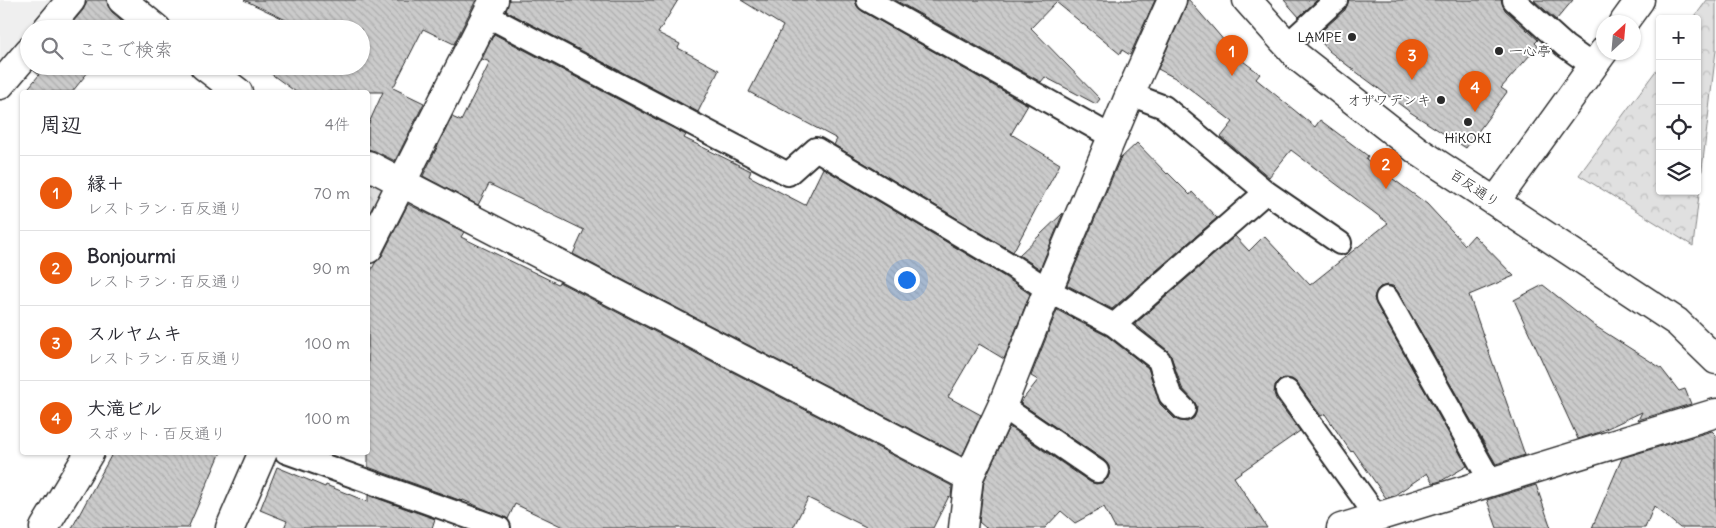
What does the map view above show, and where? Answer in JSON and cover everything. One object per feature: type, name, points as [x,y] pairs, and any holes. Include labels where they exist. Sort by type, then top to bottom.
[{"type":"street","points":[[54,20],[71,0]]},
{"type":"street","points":[[122,0],[147,20]]},
{"type":"street","points":[[963,528],[969,478],[1002,406],[1130,94],[1172,0]]},
{"type":"street","name":"百反通り","points":[[1247,0],[1298,57],[1418,151],[1677,322],[1716,360]]},
{"type":"street","points":[[1629,15],[1640,0]]},
{"type":"street","points":[[370,245],[490,8]]},
{"type":"street","points":[[1495,202],[1597,60]]},
{"type":"street","points":[[0,85],[20,62]]},
{"type":"street","points":[[214,75],[232,90]]},
{"type":"street","points":[[370,166],[969,478]]},
{"type":"street","points":[[1341,528],[1716,413]]},
{"type":"street","points":[[44,528],[88,455]]},
{"type":"street","points":[[230,528],[262,455]]},
{"type":"lane","points":[[868,0],[1112,137]]},
{"type":"lane","points":[[1287,45],[1336,0]]},
{"type":"lane","points":[[1514,0],[1565,46],[1596,57]]},
{"type":"lane","points":[[490,8],[788,174],[816,148],[1012,266],[1048,290],[1114,325],[1159,360],[1170,395],[1184,409]]},
{"type":"lane","points":[[1130,94],[1164,106],[1266,192],[1340,243]]},
{"type":"lane","points":[[1114,325],[1266,192]]},
{"type":"lane","points":[[1388,298],[1491,482]]},
{"type":"lane","points":[[1288,391],[1377,517]]},
{"type":"lane","points":[[1002,406],[1097,471]]},
{"type":"lane","points":[[294,455],[499,528]]},
{"type":"shaded area","points":[[0,0],[53,0],[36,20],[20,20],[20,40],[0,64]]},
{"type":"green space","points":[[1707,0],[1716,0],[1716,50],[1701,178],[1701,15],[1696,15]]},
{"type":"green space","points":[[1656,70],[1656,195],[1699,195],[1693,246],[1579,175]]},
{"type":"green space","points":[[370,172],[393,186],[370,233]]},
{"type":"building","points":[[88,0],[107,0],[112,12],[121,20],[75,20]]},
{"type":"building","points":[[244,0],[476,0],[454,44],[423,29],[393,88],[424,103],[395,161],[370,150],[370,121],[383,92],[370,92],[370,90],[293,90],[273,75],[370,75],[370,20],[286,20]]},
{"type":"building","points":[[509,0],[678,0],[658,33],[680,44],[678,48],[719,70],[698,112],[506,11]]},
{"type":"building","points":[[741,0],[855,0],[857,6],[862,11],[1028,105],[1011,134],[1060,164],[1013,252],[834,145],[837,139],[749,92],[783,26]]},
{"type":"building","points":[[895,0],[1155,0],[1130,55],[1122,50],[1120,54],[1056,2],[1031,28],[1100,99],[1096,104],[1045,77],[1041,82]]},
{"type":"building","points":[[1187,0],[1239,58],[1260,74],[1256,79],[1315,127],[1320,120],[1368,156],[1366,159],[1427,204],[1465,245],[1474,235],[1514,276],[1469,295],[1525,455],[1496,464],[1398,292],[1393,286],[1387,285],[1380,287],[1376,292],[1374,298],[1376,304],[1467,466],[1441,481],[1433,483],[1427,473],[1395,495],[1386,498],[1353,450],[1351,452],[1325,414],[1321,416],[1297,383],[1292,379],[1285,378],[1275,385],[1274,393],[1276,399],[1300,431],[1234,477],[1267,528],[1115,528],[1104,507],[1075,523],[1061,511],[1045,528],[986,528],[979,522],[984,481],[1009,427],[1090,482],[1102,483],[1108,478],[1109,466],[1104,460],[1020,403],[1038,380],[1031,376],[1057,310],[1107,336],[1148,368],[1160,404],[1175,419],[1187,422],[1194,418],[1197,406],[1182,388],[1171,356],[1167,350],[1135,324],[1235,236],[1249,251],[1264,236],[1310,285],[1388,223],[1291,150],[1269,177],[1221,137],[1233,122],[1177,79],[1158,69]]},
{"type":"building","points":[[1284,0],[1317,0],[1299,17]]},
{"type":"building","points":[[1349,0],[1501,0],[1505,10],[1538,40],[1535,43],[1538,46],[1501,88],[1507,92],[1466,148],[1410,112],[1347,65],[1329,51],[1316,36],[1345,10]]},
{"type":"building","points":[[1534,0],[1573,0],[1556,20]]},
{"type":"building","points":[[494,34],[686,135],[684,138],[751,171],[749,176],[805,205],[823,168],[1005,277],[1030,294],[1004,359],[979,344],[948,397],[981,415],[962,456],[573,254],[584,230],[489,184],[478,205],[423,176],[452,117],[461,121],[490,62],[482,59]]},
{"type":"building","points":[[39,75],[86,75],[74,90],[27,90]]},
{"type":"building","points":[[1137,143],[1167,174],[1190,195],[1192,192],[1217,218],[1112,309],[1067,285],[1120,159]]},
{"type":"building","points":[[408,204],[464,232],[461,237],[558,284],[559,282],[952,486],[951,498],[949,496],[933,528],[868,528],[808,498],[793,528],[565,528],[515,504],[508,519],[463,500],[368,467],[368,455],[370,455],[370,273],[375,263],[382,256]]},
{"type":"building","points":[[1063,213],[1040,269],[1019,255]]},
{"type":"building","points":[[1543,285],[1595,326],[1661,368],[1679,391],[1685,389],[1691,404],[1638,420],[1642,412],[1597,433],[1578,439],[1514,300]]},
{"type":"building","points":[[1712,431],[1716,435],[1716,528],[1680,528],[1654,506],[1645,528],[1592,528],[1622,458]]},
{"type":"building","points":[[111,455],[220,455],[188,528],[72,528]]},
{"type":"building","points":[[277,467],[368,502],[368,495],[435,519],[432,528],[284,528],[287,521],[260,510]]},
{"type":"building","points":[[1536,485],[1551,528],[1497,528],[1487,500]]},
{"type":"place","name":"LAMPE","points":[[1352,37]]},
{"type":"place","name":"一心亭","points":[[1499,51]]},
{"type":"place","name":"縁＋","points":[[1232,76]]},
{"type":"place","name":"スルヤムキ","points":[[1412,80]]},
{"type":"place","name":"オザワデンキ","points":[[1441,100]]},
{"type":"place","name":"大滝ビル","points":[[1475,112]]},
{"type":"place","name":"HiKOKI","points":[[1468,122]]},
{"type":"place","name":"Bonjourmi","points":[[1386,189]]}]
